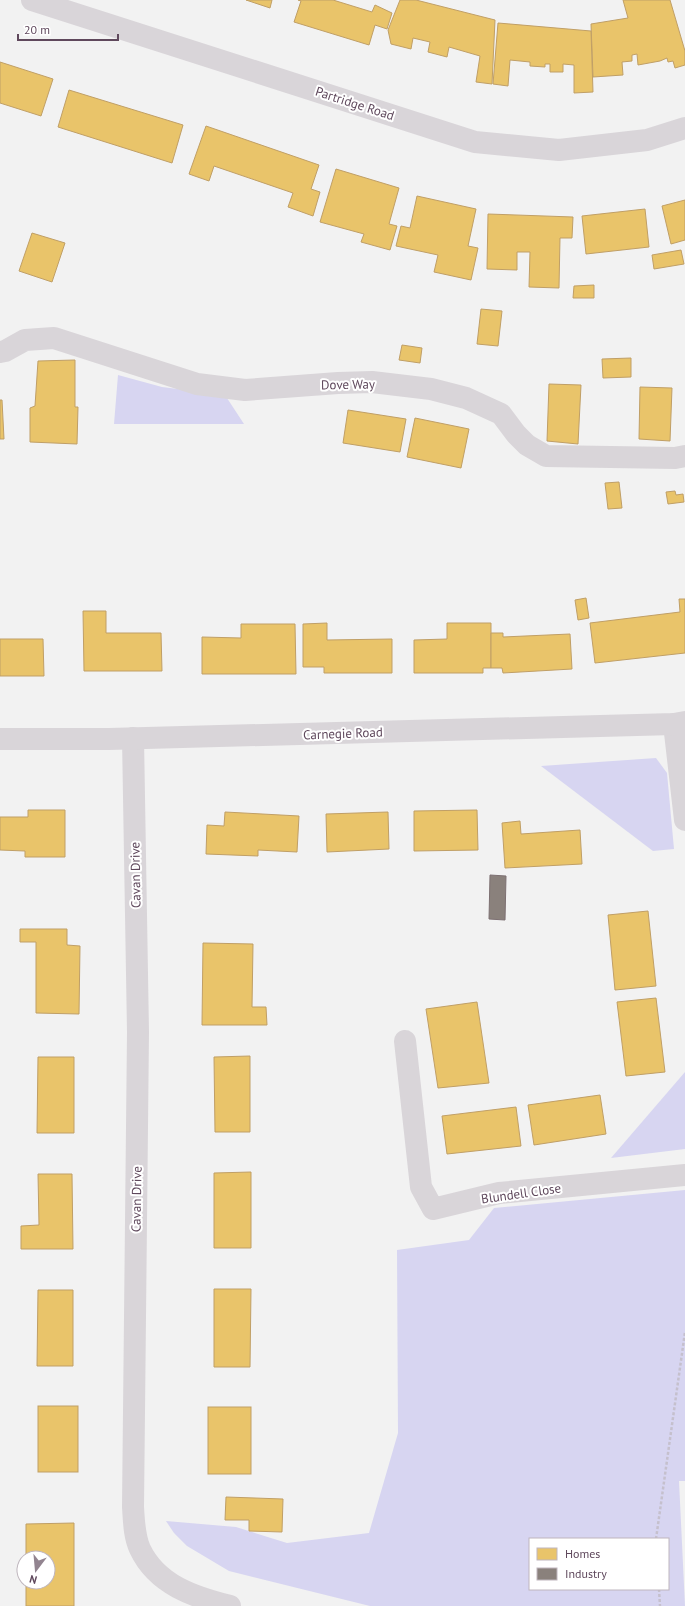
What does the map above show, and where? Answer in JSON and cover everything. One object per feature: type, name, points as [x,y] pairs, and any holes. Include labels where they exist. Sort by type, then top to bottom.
[{"type":"street","name":"Partridge Road","points":[[32,0],[475,142],[559,150],[647,140],[685,128]]},
{"type":"street","name":"Dove Way","points":[[0,352],[5,351],[25,340],[54,338],[197,384],[245,390],[372,382],[430,389],[466,398],[502,414],[516,434],[527,445],[546,456],[675,458],[685,456]]},
{"type":"street","name":"Carnegie Road","points":[[0,739],[133,738],[680,723]]},
{"type":"street","points":[[680,723],[685,820]]},
{"type":"street","name":"Cavan Drive","points":[[133,738],[138,1032],[133,1507],[135,1531],[140,1549],[160,1576],[179,1589],[206,1600],[230,1606]]},
{"type":"street","name":"Blundell Close","points":[[404,1041],[421,1187],[433,1209],[499,1193],[685,1175]]},
{"type":"path","points":[[656,1538],[685,1332]]},
{"type":"path","points":[[659,1590],[660,1606]]},
{"type":"shaded area","points":[[118,375],[162,387],[225,395],[244,424],[114,424]]},
{"type":"shaded area","points":[[656,758],[667,773],[674,849],[653,851],[541,766]]},
{"type":"shaded area","points":[[685,1072],[685,1149],[611,1158]]},
{"type":"shaded area","points":[[685,1190],[685,1481],[679,1481],[685,1606],[370,1606],[229,1571],[187,1546],[174,1533],[166,1521],[236,1527],[287,1543],[369,1533],[398,1433],[397,1250],[469,1240],[494,1208]]},
{"type":"building: Homes","points":[[246,0],[272,0],[270,8]]},
{"type":"building: Homes","points":[[298,0],[333,0],[372,12],[375,5],[392,13],[387,29],[375,25],[369,45],[294,22],[301,1]]},
{"type":"building: Homes","points":[[400,0],[416,0],[495,20],[492,84],[476,82],[480,56],[449,47],[447,57],[428,52],[430,42],[413,38],[411,49],[391,44],[388,30]]},
{"type":"building: Homes","points":[[623,0],[670,0],[685,51],[685,65],[675,68],[673,61],[668,62],[667,58],[660,61],[638,65],[637,54],[632,55],[632,61],[622,62],[623,75],[593,77],[591,24],[628,18]]},
{"type":"building: Homes","points":[[498,23],[591,31],[593,92],[574,93],[574,65],[563,64],[563,72],[550,72],[550,64],[545,64],[545,67],[530,66],[530,62],[510,60],[508,86],[493,84]]},
{"type":"building: Homes","points":[[0,62],[53,79],[41,116],[0,103]]},
{"type":"building: Homes","points":[[69,90],[183,125],[172,163],[58,127]]},
{"type":"building: Homes","points":[[206,126],[319,165],[311,189],[320,192],[313,216],[288,207],[293,193],[214,166],[209,181],[189,174]]},
{"type":"building: Homes","points":[[336,169],[399,188],[389,224],[397,226],[390,250],[361,242],[364,234],[320,222]]},
{"type":"building: Homes","points":[[417,196],[476,209],[468,246],[478,248],[471,280],[434,272],[438,255],[396,246],[401,226],[410,228]]},
{"type":"building: Homes","points":[[685,200],[685,240],[671,244],[662,206]]},
{"type":"building: Homes","points":[[645,209],[649,247],[586,254],[582,216]]},
{"type":"building: Homes","points":[[488,214],[573,217],[572,238],[560,238],[559,288],[529,287],[530,252],[517,252],[517,270],[487,269]]},
{"type":"building: Homes","points":[[32,233],[65,243],[52,282],[19,271]]},
{"type":"building: Homes","points":[[681,250],[684,264],[654,269],[652,255]]},
{"type":"building: Homes","points":[[594,285],[594,298],[573,298],[574,286]]},
{"type":"building: Homes","points":[[481,309],[502,311],[498,346],[477,344]]},
{"type":"building: Homes","points":[[402,345],[422,348],[420,363],[399,360]]},
{"type":"building: Homes","points":[[631,358],[631,377],[603,378],[602,359]]},
{"type":"building: Homes","points":[[75,360],[75,407],[78,407],[77,444],[30,442],[30,408],[35,406],[38,361]]},
{"type":"building: Homes","points":[[549,384],[581,385],[578,444],[547,441]]},
{"type":"building: Homes","points":[[640,387],[672,388],[670,441],[639,439]]},
{"type":"building: Homes","points":[[0,400],[2,400],[4,439],[0,439]]},
{"type":"building: Homes","points":[[348,410],[406,419],[400,452],[343,443]]},
{"type":"building: Homes","points":[[415,418],[469,429],[461,468],[407,457]]},
{"type":"building: Homes","points":[[619,482],[622,508],[608,509],[605,483]]},
{"type":"building: Homes","points":[[675,491],[676,495],[683,494],[684,502],[668,504],[666,492]]},
{"type":"building: Homes","points":[[586,598],[589,618],[578,620],[575,600]]},
{"type":"building: Homes","points":[[679,599],[685,599],[685,653],[595,663],[590,623],[680,612]]},
{"type":"building: Homes","points":[[83,611],[106,611],[106,633],[161,633],[162,671],[84,671]]},
{"type":"building: Homes","points":[[327,623],[327,640],[392,639],[392,673],[324,673],[324,667],[303,667],[303,624]]},
{"type":"building: Homes","points":[[447,623],[491,623],[491,668],[483,668],[483,673],[414,673],[414,640],[447,639]]},
{"type":"building: Homes","points":[[241,624],[295,624],[296,674],[202,674],[202,637],[241,638]]},
{"type":"building: Homes","points":[[491,633],[503,633],[503,637],[570,634],[572,669],[503,673],[502,668],[491,668]]},
{"type":"building: Homes","points":[[0,639],[43,639],[44,676],[0,676]]},
{"type":"building: Homes","points":[[28,810],[65,810],[65,857],[25,857],[25,851],[0,850],[0,817],[28,817]]},
{"type":"building: Homes","points":[[477,810],[478,850],[414,851],[414,811]]},
{"type":"building: Homes","points":[[225,812],[299,816],[297,852],[258,850],[258,856],[206,854],[207,825],[224,826]]},
{"type":"building: Homes","points":[[388,812],[389,849],[327,852],[326,814]]},
{"type":"building: Homes","points":[[520,821],[521,834],[580,830],[582,864],[505,868],[502,823]]},
{"type":"building: Homes","points":[[648,911],[656,986],[615,990],[608,915]]},
{"type":"building: Homes","points":[[20,929],[67,929],[67,945],[80,946],[79,1014],[36,1013],[36,942],[20,942]]},
{"type":"building: Homes","points":[[203,943],[253,944],[252,1007],[266,1007],[267,1025],[202,1025]]},
{"type":"building: Homes","points":[[656,998],[665,1072],[626,1076],[617,1002]]},
{"type":"building: Homes","points":[[477,1002],[489,1083],[438,1088],[426,1009]]},
{"type":"building: Homes","points":[[250,1056],[250,1132],[215,1132],[214,1057]]},
{"type":"building: Homes","points":[[38,1057],[74,1057],[74,1133],[37,1133]]},
{"type":"building: Homes","points":[[600,1095],[606,1134],[534,1145],[528,1105]]},
{"type":"building: Homes","points":[[516,1107],[521,1146],[447,1154],[442,1116]]},
{"type":"building: Homes","points":[[251,1172],[251,1248],[214,1248],[214,1173]]},
{"type":"building: Homes","points":[[38,1174],[72,1174],[73,1249],[21,1249],[21,1226],[39,1225]]},
{"type":"building: Homes","points":[[214,1289],[251,1289],[250,1367],[214,1367]]},
{"type":"building: Homes","points":[[38,1290],[73,1290],[73,1366],[37,1366]]},
{"type":"building: Homes","points":[[38,1406],[78,1406],[78,1472],[38,1472]]},
{"type":"building: Homes","points":[[208,1407],[251,1407],[251,1474],[208,1474]]},
{"type":"building: Homes","points":[[226,1497],[283,1499],[282,1532],[249,1531],[249,1520],[225,1520]]},
{"type":"building: Homes","points":[[74,1523],[74,1606],[26,1606],[26,1590],[56,1590],[56,1550],[26,1550],[26,1524]]},
{"type":"building: Industry","points":[[490,875],[506,876],[505,920],[489,919]]}]
